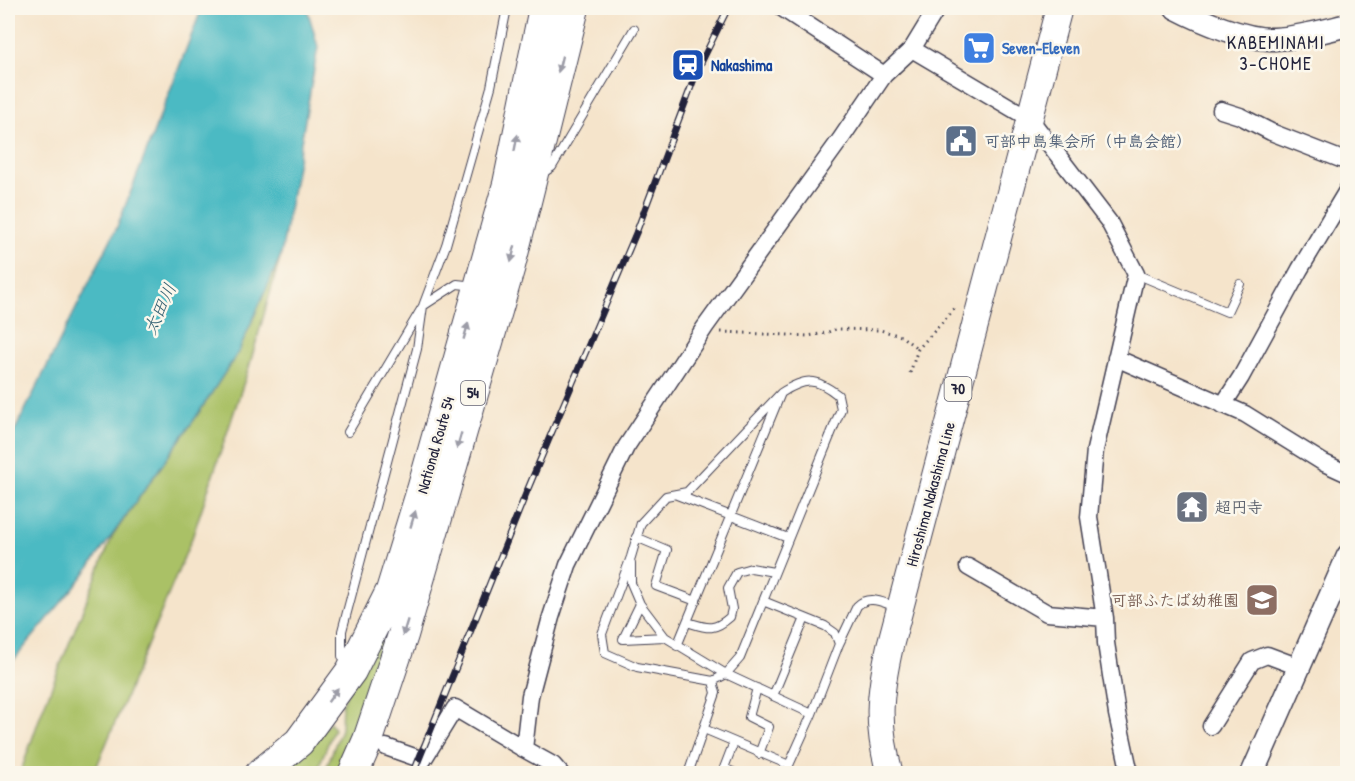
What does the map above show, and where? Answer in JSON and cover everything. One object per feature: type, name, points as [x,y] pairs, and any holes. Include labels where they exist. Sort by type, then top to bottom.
[{"type":"highway","name":"National Route 54","points":[[260,774],[299,742],[351,671],[391,591],[422,490],[508,184],[544,8]]},
{"type":"highway","name":"National Route 54","points":[[353,774],[368,740],[403,635],[510,266],[574,8]]},
{"type":"main road","name":"Hiroshima Nakashima Line","points":[[890,774],[883,748],[880,715],[881,687],[1059,8]]},
{"type":"street","points":[[782,8],[884,75]]},
{"type":"street","points":[[524,749],[530,696],[551,617],[568,565],[626,447],[705,327],[884,75],[912,49],[937,8]]},
{"type":"street","points":[[1176,8],[1238,33],[1271,39],[1306,36],[1347,25]]},
{"type":"street","points":[[912,49],[1030,119],[1109,222],[1136,274],[1095,450],[1089,517],[1117,714],[1130,774]]},
{"type":"street","points":[[1221,110],[1347,162]]},
{"type":"street","points":[[1223,405],[1347,189]]},
{"type":"street","points":[[1116,358],[1245,414],[1324,463],[1347,474]]},
{"type":"street","points":[[1252,774],[1347,556]]},
{"type":"street","points":[[968,567],[1047,613],[1105,618]]},
{"type":"street","points":[[1211,726],[1252,661],[1267,655],[1299,667]]},
{"type":"street","points":[[386,747],[423,760],[455,708],[553,765],[561,774]]},
{"type":"lane","points":[[348,432],[423,306],[446,245],[490,87],[507,8]]},
{"type":"lane","points":[[531,179],[552,167],[634,29]]},
{"type":"lane","points":[[1136,274],[1227,312],[1240,284]]},
{"type":"lane","points":[[342,656],[342,632],[417,350],[423,306],[457,284],[479,287]]},
{"type":"lane","points":[[800,381],[826,385],[838,395],[841,409],[740,658],[726,674],[713,681],[637,668],[605,653],[602,633],[641,523],[666,496],[677,494],[687,492],[781,393],[800,381]]},
{"type":"lane","points":[[677,646],[781,393]]},
{"type":"lane","points":[[677,494],[788,538]]},
{"type":"lane","points":[[636,537],[667,550],[656,586],[696,601]]},
{"type":"lane","points":[[630,557],[631,583],[640,604],[665,637],[726,674],[812,714]]},
{"type":"lane","points":[[687,622],[709,628],[720,626],[730,618],[732,609],[728,588],[737,572],[751,568],[774,572]]},
{"type":"lane","points":[[704,729],[787,769],[857,606],[868,599],[900,608]]},
{"type":"lane","points":[[763,602],[825,626],[835,633],[839,644]]},
{"type":"lane","points":[[640,604],[623,639],[665,637]]},
{"type":"lane","points":[[773,696],[805,618]]},
{"type":"lane","points":[[688,774],[716,693],[713,681]]},
{"type":"lane","points":[[757,688],[749,717],[770,727],[759,754]]},
{"type":"lane","points":[[734,742],[724,768],[737,774]]},
{"type":"path","points":[[910,373],[918,349],[965,298],[972,293],[984,293]]},
{"type":"path","points":[[705,327],[724,333],[800,336],[826,333],[836,329],[880,330],[901,336],[918,349]]},
{"type":"green space","points":[[281,255],[249,367],[192,538],[94,773],[20,774],[43,708],[113,535],[196,417],[239,351]]},
{"type":"green space","points":[[431,513],[342,773],[324,774],[341,729],[342,704]]},
{"type":"green space","points":[[330,722],[334,729],[316,773],[284,774]]},
{"type":"water","name":"太田川","points":[[202,8],[307,8],[318,47],[281,255],[239,351],[196,417],[84,575],[8,667],[8,444],[117,227]]},
{"type":"railway","points":[[413,774],[527,491],[636,233],[697,71],[728,8]]},
{"type":"place","name":"Seven-Eleven","points":[[979,48]]},
{"type":"place","name":"Nakashima","points":[[688,65]]},
{"type":"place","name":"可部中島集会所（中島会館）","points":[[961,141]]},
{"type":"place","name":"超円寺","points":[[1192,507]]},
{"type":"place","name":"可部ふたば幼稚園","points":[[1262,600]]},
{"type":"district","name":"KABEMINAMI 3-CHOME","points":[[1276,53]]}]
